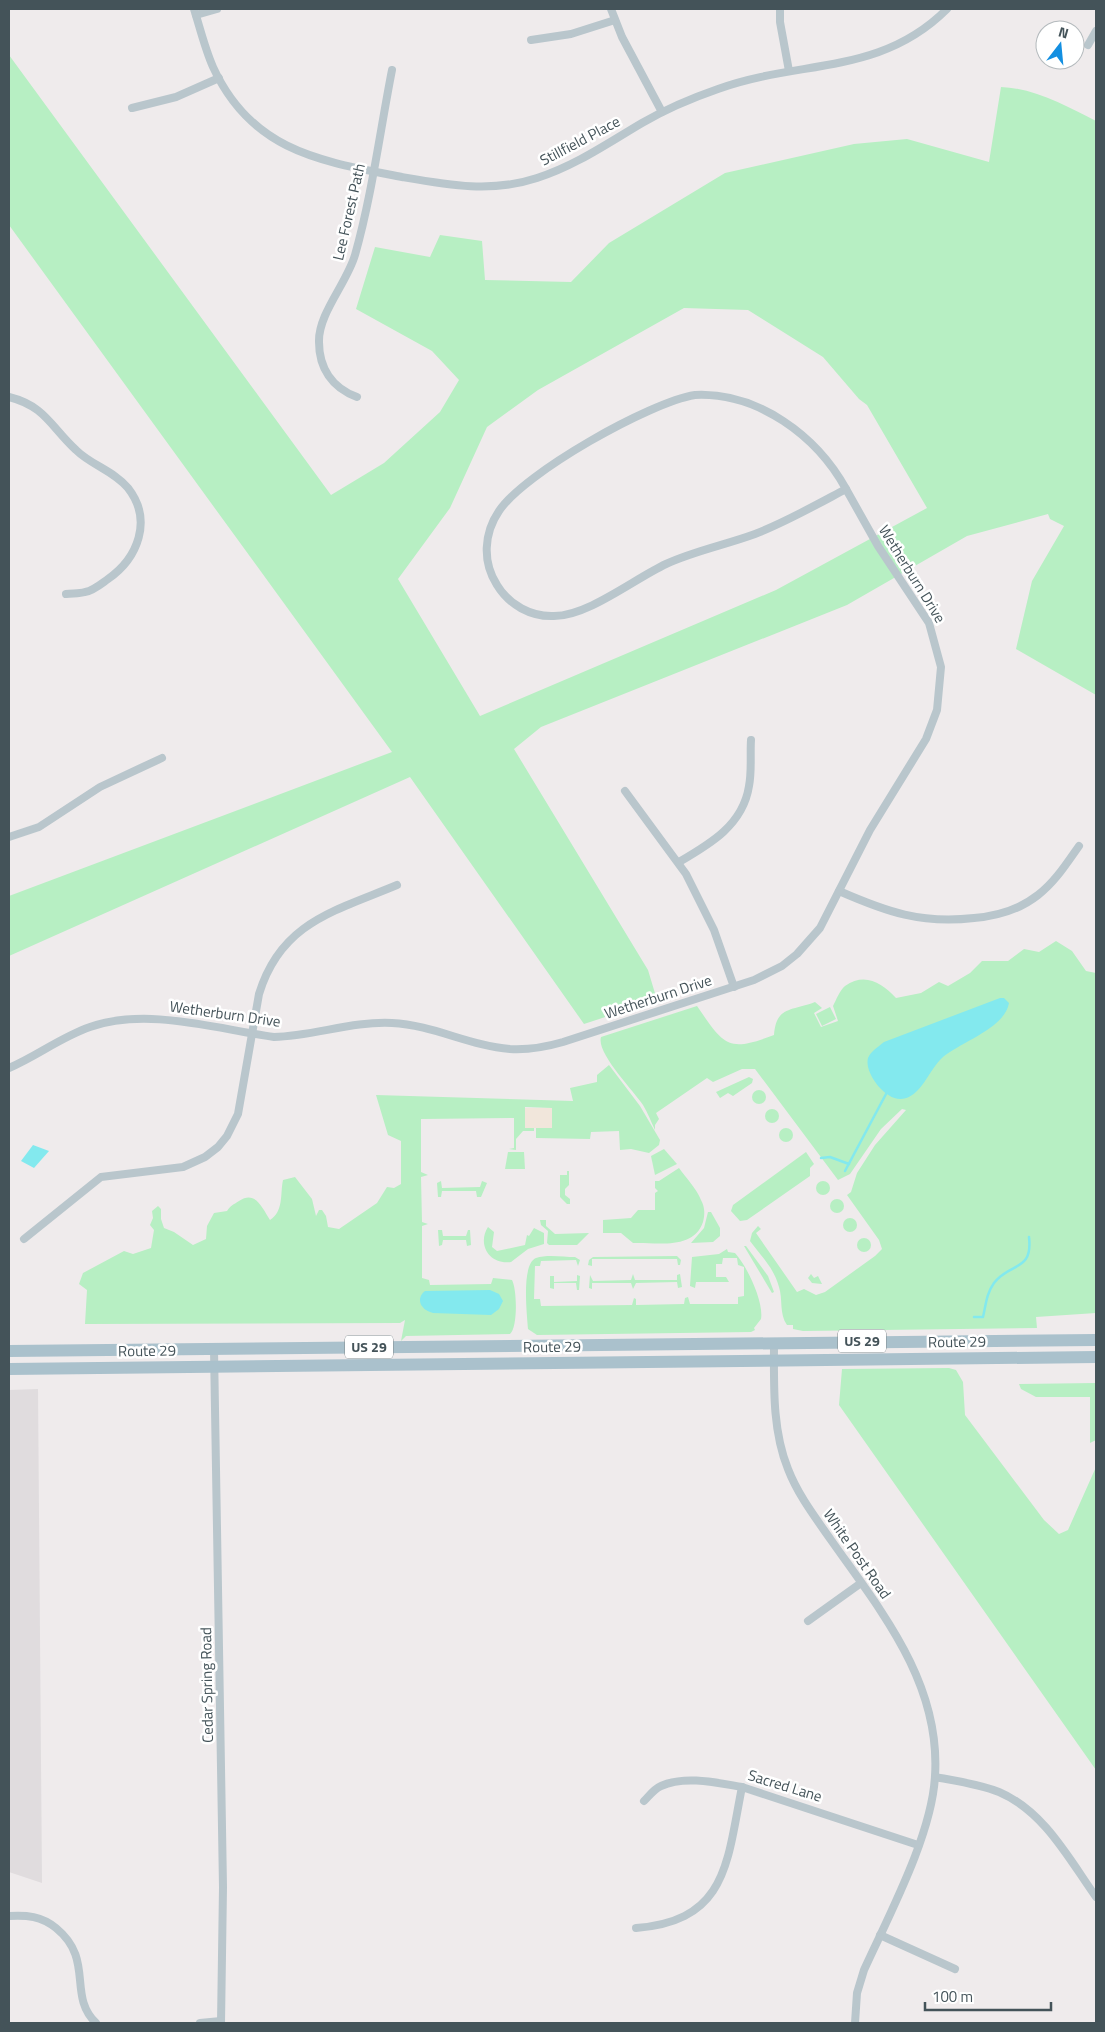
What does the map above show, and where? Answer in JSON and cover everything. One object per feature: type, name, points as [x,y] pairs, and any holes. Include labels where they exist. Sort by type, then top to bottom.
[{"type":"main road","name":"Route 29","points":[[9,1351],[1096,1340]]},
{"type":"main road","name":"Route 29","points":[[9,1369],[1096,1357]]},
{"type":"street","points":[[195,12],[217,9]]},
{"type":"street","points":[[612,9],[615,20],[662,112]]},
{"type":"street","points":[[780,9],[780,22],[789,71]]},
{"type":"street","name":"Stillfield Place","points":[[195,12],[218,78],[245,114],[281,143],[317,159],[448,185],[472,187],[524,182],[573,164],[662,112],[720,88],[789,71],[863,58],[887,50],[907,41],[927,28],[947,9]]},
{"type":"street","points":[[531,40],[571,34],[615,20]]},
{"type":"street","points":[[1088,44],[1096,31]]},
{"type":"street","name":"Lee Forest Path","points":[[357,396],[345,392],[332,381],[322,362],[319,337],[325,318],[345,281],[354,258],[392,70]]},
{"type":"street","points":[[132,108],[176,97],[218,78]]},
{"type":"street","name":"Wetherburn Drive","points":[[9,1068],[79,1031],[125,1019],[158,1019],[252,1034],[294,1036],[356,1024],[390,1022],[428,1027],[492,1046],[529,1049],[563,1042],[734,987],[768,974],[797,954],[820,928],[870,830],[926,739],[937,710],[941,680],[938,652],[929,623],[878,546],[837,471],[820,450],[789,425],[735,399],[709,395],[684,397],[655,407],[568,455],[540,473],[511,497],[500,510],[489,533],[488,566],[501,591],[515,604],[543,616],[568,615],[586,608],[667,563],[756,533],[846,489]]},
{"type":"street","points":[[9,397],[23,401],[42,412],[77,452],[123,482],[133,495],[139,509],[140,537],[136,549],[125,565],[90,590],[66,594]]},
{"type":"street","points":[[679,862],[722,834],[739,813],[749,785],[751,740]]},
{"type":"street","points":[[9,837],[39,827],[100,787],[162,758]]},
{"type":"street","points":[[625,791],[679,862],[714,930],[734,987]]},
{"type":"street","points":[[839,891],[887,911],[918,918],[952,920],[993,916],[1016,909],[1037,896],[1051,883],[1080,846]]},
{"type":"street","points":[[24,1239],[101,1177],[183,1167],[205,1157],[218,1147],[227,1136],[238,1114],[264,978],[275,957],[290,939],[320,917],[397,885]]},
{"type":"street","name":"White Post Road","points":[[774,1342],[778,1429],[788,1468],[808,1507],[898,1636],[921,1683],[932,1725],[935,1777],[930,1809],[918,1845],[859,1984],[855,2023]]},
{"type":"street","name":"Cedar Spring Road","points":[[200,2023],[221,2022],[223,1887],[214,1349]]},
{"type":"street","points":[[808,1620],[861,1583]]},
{"type":"street","points":[[935,1777],[997,1791],[1027,1808],[1044,1824],[1096,1897]]},
{"type":"street","name":"Sacred Lane","points":[[644,1801],[656,1789],[673,1782],[715,1782],[783,1798],[918,1845]]},
{"type":"street","points":[[636,1928],[658,1926],[679,1919],[697,1908],[712,1893],[724,1870],[742,1787]]},
{"type":"street","points":[[9,1916],[27,1914],[47,1920],[68,1938],[78,1956],[82,1995],[88,2015],[96,2023]]},
{"type":"street","points":[[880,1935],[955,1969]]},
{"type":"shaded area","points":[[38,1389],[42,1883],[9,1872],[9,1390]]},
{"type":"green space","points":[[9,55],[331,495],[384,463],[440,412],[459,380],[432,351],[356,309],[375,247],[430,257],[440,235],[482,241],[485,280],[571,282],[609,243],[725,173],[854,144],[907,139],[989,162],[1001,87],[1026,91],[1050,99],[1096,121],[1096,695],[1016,649],[1032,581],[1064,526],[1050,519],[1048,514],[967,536],[847,605],[541,727],[514,749],[648,970],[657,1000],[584,1024],[410,777],[9,956],[9,896],[392,752],[9,225]],"holes":[[[684,308],[748,310],[823,357],[859,399],[867,405],[927,508],[776,590],[480,716],[398,579],[450,508],[487,427],[538,390]]]},
{"type":"green space","points":[[1056,941],[1072,951],[1086,971],[1096,973],[1096,1313],[1036,1317],[1037,1328],[803,1331],[793,1329],[793,1325],[787,1325],[783,1316],[777,1280],[767,1262],[750,1241],[752,1233],[758,1226],[761,1229],[756,1233],[797,1292],[804,1289],[816,1295],[825,1292],[875,1256],[882,1249],[879,1240],[847,1195],[851,1192],[857,1173],[875,1145],[906,1110],[902,1109],[881,1129],[850,1174],[838,1180],[755,1069],[742,1069],[713,1082],[707,1078],[656,1113],[659,1119],[655,1125],[655,1130],[643,1105],[604,1052],[601,1037],[697,1006],[721,1037],[728,1042],[746,1044],[774,1035],[775,1026],[782,1014],[815,1002],[822,1008],[814,1013],[821,1027],[838,1021],[833,1006],[843,988],[852,982],[859,980],[873,981],[885,988],[896,998],[921,993],[939,982],[948,986],[970,973],[982,961],[1008,961],[1024,949],[1039,952]]},
{"type":"green space","points":[[830,1007],[836,1019],[822,1026],[816,1014]]},
{"type":"green space","points":[[609,1065],[640,1106],[660,1140],[659,1145],[649,1153],[631,1149],[620,1150],[619,1131],[591,1132],[590,1139],[536,1138],[536,1128],[552,1128],[552,1108],[525,1107],[525,1128],[534,1128],[534,1131],[523,1131],[516,1139],[516,1150],[509,1149],[514,1148],[514,1118],[421,1119],[421,1172],[428,1175],[421,1177],[422,1222],[428,1224],[422,1226],[422,1278],[429,1280],[430,1285],[491,1284],[493,1278],[512,1280],[516,1308],[513,1330],[510,1334],[406,1336],[401,1341],[405,1320],[400,1323],[85,1324],[87,1290],[79,1284],[83,1273],[124,1251],[133,1254],[151,1248],[154,1230],[150,1225],[153,1218],[152,1211],[158,1206],[161,1209],[161,1219],[164,1228],[174,1232],[193,1245],[206,1239],[207,1226],[214,1213],[227,1211],[232,1205],[245,1198],[254,1199],[258,1202],[270,1220],[278,1212],[283,1180],[295,1177],[312,1199],[316,1216],[319,1210],[322,1210],[326,1216],[328,1227],[339,1229],[377,1203],[387,1187],[394,1188],[401,1184],[401,1141],[388,1135],[376,1095],[573,1101],[570,1088],[597,1082],[597,1075]]},
{"type":"green space","points":[[749,1077],[753,1079],[752,1083],[733,1096],[728,1093],[720,1098],[716,1092]]},
{"type":"green space","points":[[759,1090],[764,1092],[766,1097],[764,1102],[759,1104],[754,1102],[752,1097],[754,1092]]},
{"type":"green space","points":[[772,1109],[777,1111],[779,1116],[777,1121],[772,1123],[767,1121],[765,1116],[767,1111]]},
{"type":"green space","points":[[786,1128],[791,1130],[793,1135],[791,1140],[786,1142],[781,1140],[779,1135],[781,1130]]},
{"type":"green space","points":[[664,1149],[677,1164],[655,1175],[651,1156]]},
{"type":"green space","points":[[508,1152],[524,1152],[525,1169],[505,1169]]},
{"type":"green space","points":[[806,1152],[814,1164],[810,1168],[810,1176],[747,1220],[740,1221],[731,1211],[733,1205]]},
{"type":"green space","points":[[679,1168],[696,1191],[704,1208],[703,1222],[699,1231],[692,1237],[675,1243],[633,1243],[621,1233],[603,1233],[603,1220],[631,1218],[638,1210],[655,1210],[655,1193],[658,1191],[655,1188],[655,1181],[659,1181]]},
{"type":"green space","points":[[567,1171],[569,1171],[569,1185],[565,1189],[565,1195],[570,1199],[570,1204],[567,1204],[560,1197],[560,1175],[567,1175]]},
{"type":"green space","points":[[441,1181],[442,1188],[480,1187],[482,1181],[487,1183],[481,1197],[477,1197],[476,1191],[442,1191],[441,1197],[438,1197],[437,1183]]},
{"type":"green space","points":[[823,1181],[828,1183],[830,1188],[828,1193],[823,1195],[818,1193],[816,1188],[818,1183]]},
{"type":"green space","points":[[837,1199],[842,1201],[844,1206],[842,1211],[837,1213],[832,1211],[830,1206],[832,1201]]},
{"type":"green space","points":[[708,1212],[711,1212],[720,1228],[720,1236],[713,1242],[691,1243],[704,1228]]},
{"type":"green space","points":[[850,1218],[855,1220],[857,1225],[855,1230],[850,1232],[845,1230],[843,1225],[845,1220]]},
{"type":"green space","points":[[540,1220],[546,1220],[546,1226],[555,1234],[589,1233],[577,1245],[549,1245],[547,1243],[548,1231],[541,1225]]},
{"type":"green space","points":[[488,1227],[494,1232],[492,1247],[497,1251],[525,1245],[527,1235],[529,1236],[534,1228],[544,1233],[544,1244],[528,1249],[511,1262],[503,1262],[491,1257],[487,1252],[484,1240]]},
{"type":"green space","points":[[438,1230],[442,1230],[443,1236],[466,1236],[468,1230],[470,1230],[471,1245],[467,1246],[466,1240],[443,1240],[442,1245],[439,1246]]},
{"type":"green space","points":[[864,1238],[869,1240],[871,1245],[869,1250],[864,1252],[859,1250],[857,1245],[859,1240]]},
{"type":"green space","points":[[744,1246],[746,1246],[768,1276],[774,1292],[772,1293]]},
{"type":"green space","points":[[727,1249],[728,1252],[735,1253],[740,1259],[749,1275],[760,1303],[761,1319],[754,1328],[755,1330],[751,1332],[537,1335],[528,1329],[526,1290],[528,1270],[531,1262],[536,1258],[556,1256],[575,1257],[580,1260],[578,1266],[576,1260],[541,1261],[540,1266],[535,1266],[534,1299],[540,1299],[541,1306],[632,1305],[634,1298],[636,1299],[636,1305],[684,1304],[685,1298],[688,1297],[690,1304],[738,1304],[738,1297],[744,1296],[744,1267],[738,1265],[737,1258],[723,1258],[722,1264],[716,1264],[716,1277],[726,1277],[729,1282],[696,1282],[695,1288],[690,1286],[692,1257],[719,1254]]},
{"type":"green space","points":[[677,1256],[681,1260],[680,1265],[678,1265],[677,1259],[592,1259],[592,1266],[588,1265],[589,1260],[593,1257]]},
{"type":"green space","points":[[633,1274],[635,1280],[677,1280],[677,1275],[680,1274],[682,1287],[678,1288],[677,1282],[636,1283],[633,1289],[631,1283],[592,1283],[592,1289],[589,1288],[590,1275],[593,1281],[631,1280]]},
{"type":"green space","points":[[811,1274],[814,1278],[818,1276],[822,1284],[812,1283],[808,1278]]},
{"type":"green space","points":[[577,1275],[580,1276],[579,1290],[577,1290],[576,1283],[554,1283],[554,1289],[550,1288],[550,1276],[554,1276],[554,1282],[577,1281]]},
{"type":"green space","points":[[949,1368],[956,1370],[963,1382],[965,1415],[1044,1520],[1059,1534],[1068,1530],[1096,1467],[1096,1770],[839,1405],[842,1369]]},
{"type":"green space","points":[[1096,1383],[1096,1440],[1090,1443],[1090,1397],[1036,1397],[1021,1389],[1019,1384]]},
{"type":"sand","points":[[525,1108],[552,1108],[552,1128],[525,1128]]},
{"type":"water","points":[[1004,998],[1009,1003],[1006,1012],[1000,1020],[943,1057],[914,1094],[901,1099],[895,1098],[882,1090],[872,1078],[869,1071],[868,1058],[884,1042]]},
{"type":"water","points":[[33,1145],[49,1151],[34,1168],[21,1161]]},
{"type":"water","points":[[490,1290],[499,1294],[503,1301],[499,1309],[491,1315],[433,1313],[425,1309],[420,1301],[420,1297],[425,1291]]},
{"type":"waterway","points":[[845,1171],[886,1094]]},
{"type":"waterway","points":[[821,1158],[830,1157],[849,1164]]},
{"type":"waterway","points":[[974,1317],[983,1317],[991,1287],[1000,1276],[1024,1261],[1029,1248],[1029,1237]]}]
